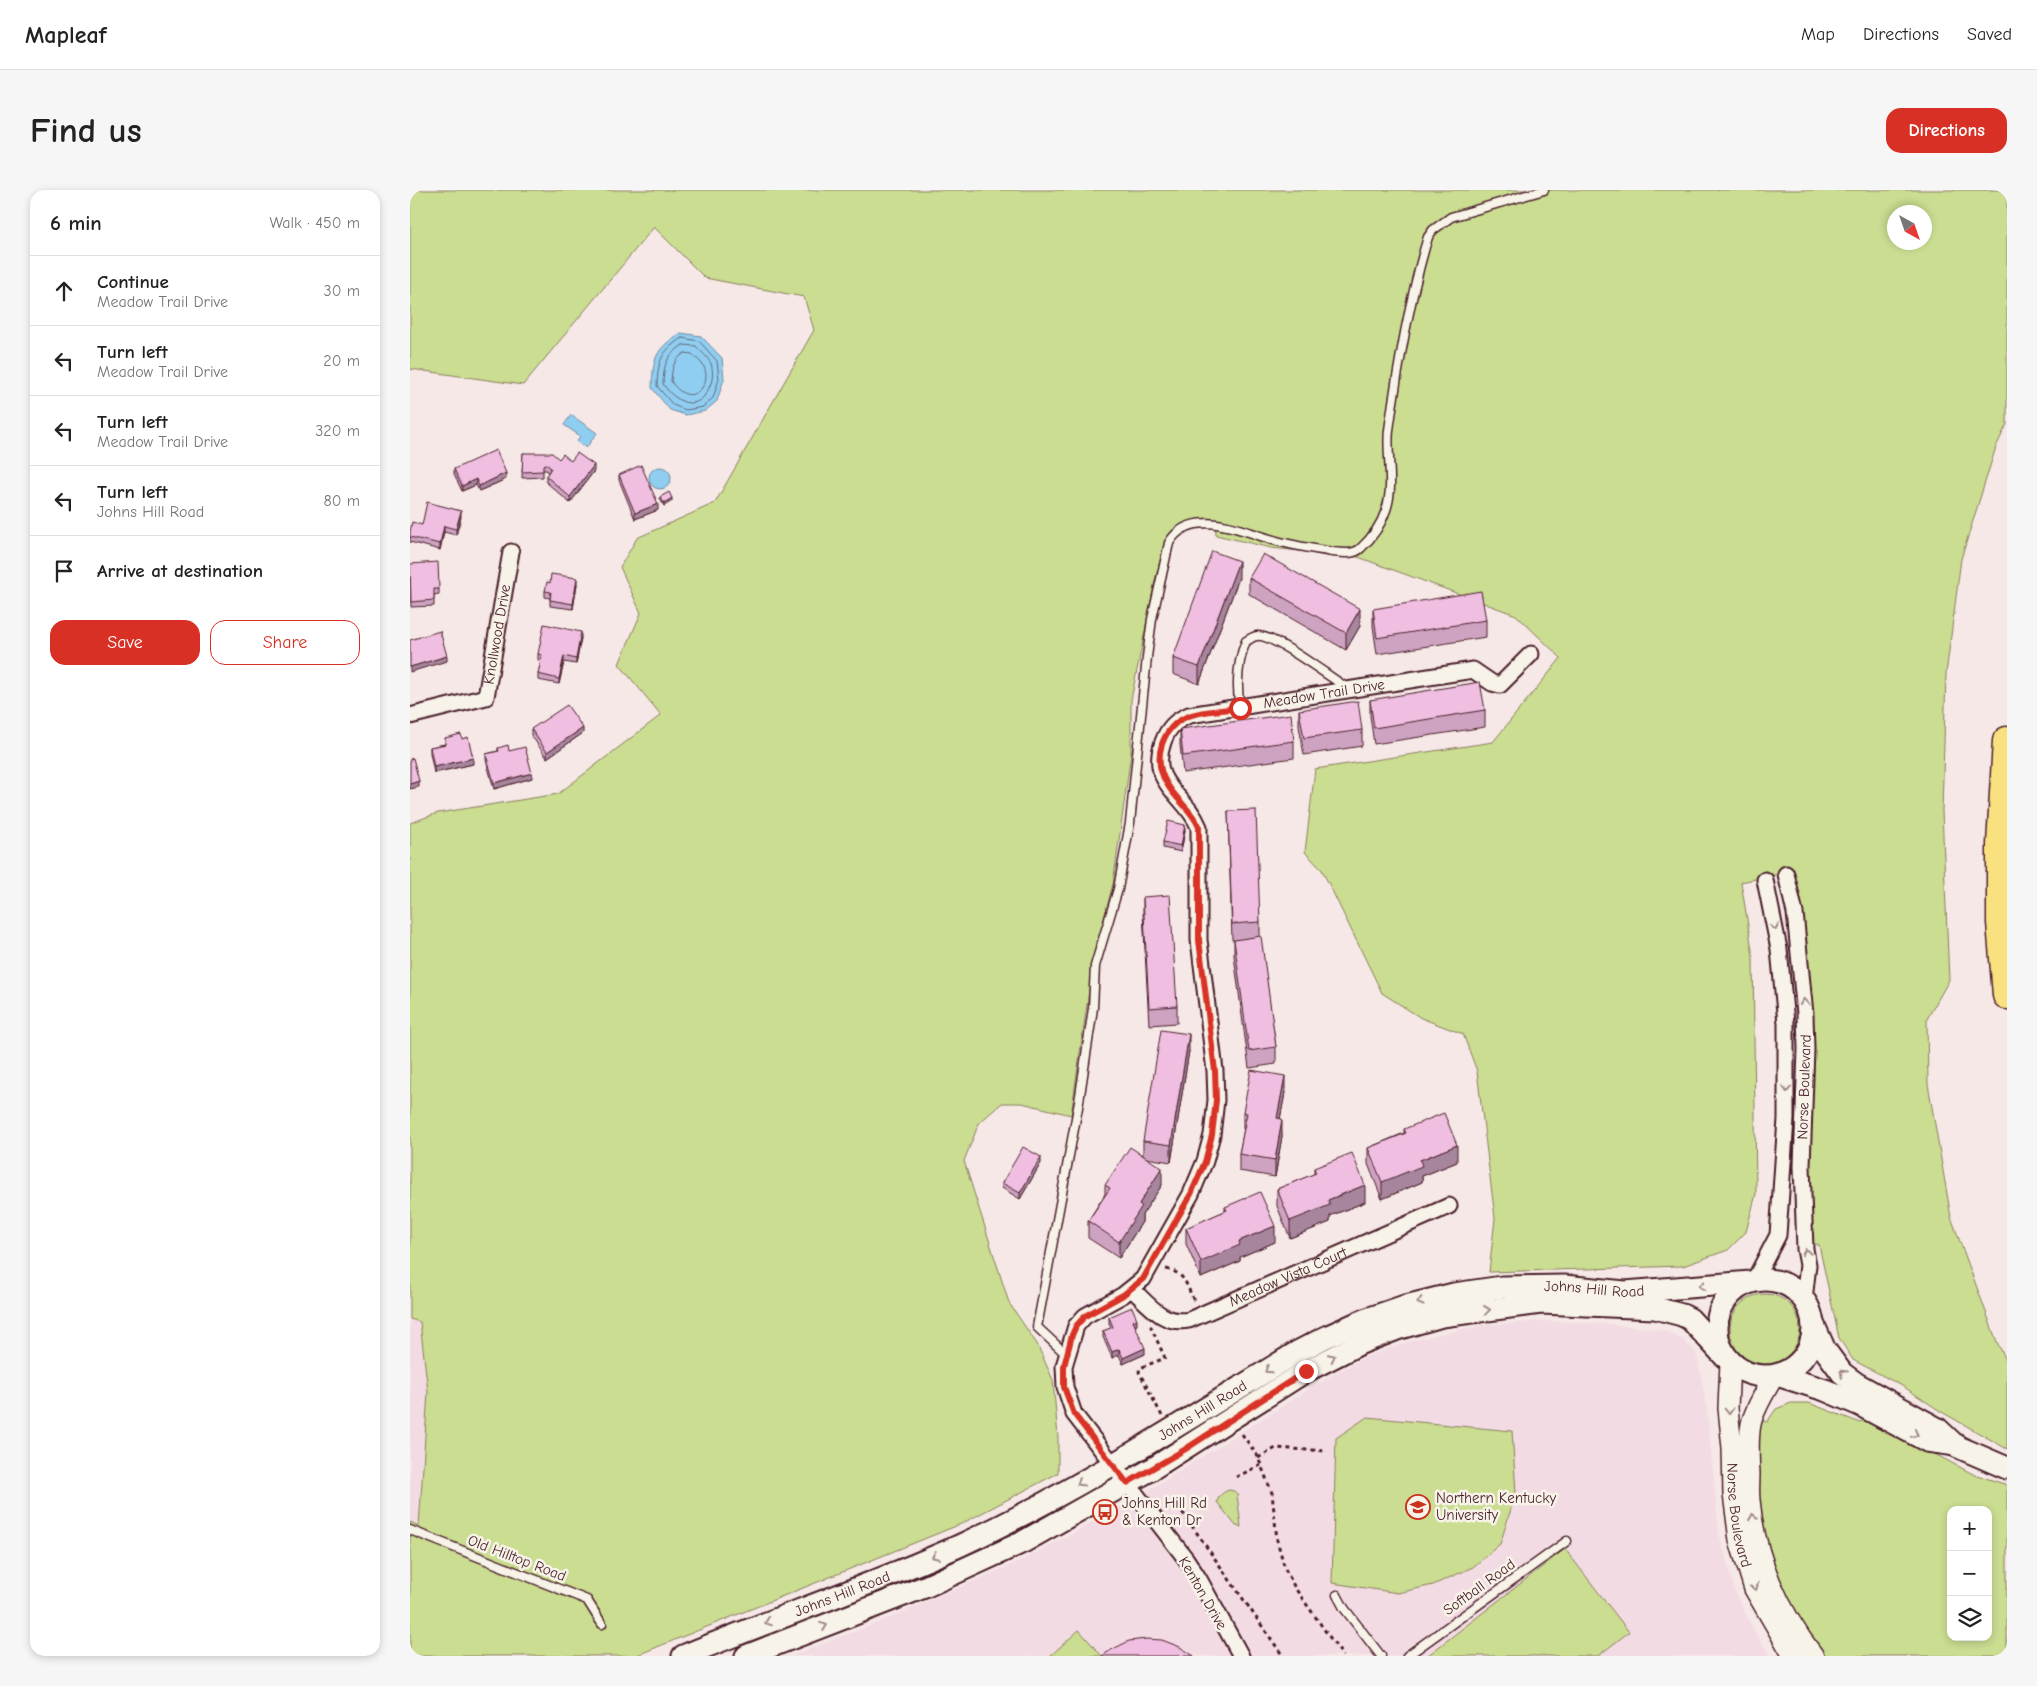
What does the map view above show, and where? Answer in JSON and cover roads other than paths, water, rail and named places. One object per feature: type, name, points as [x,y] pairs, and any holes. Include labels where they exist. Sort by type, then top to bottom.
[{"type":"highway","points":[[2007,741],[2001,845],[2001,922],[2007,995]]},
{"type":"main road","points":[[1813,1322],[1812,1336],[1808,1349],[1800,1361],[1790,1370],[1775,1375],[1763,1377],[1748,1374],[1736,1368],[1728,1360],[1718,1344],[1716,1328],[1718,1313],[1726,1299],[1737,1289],[1752,1281],[1780,1282],[1794,1289],[1804,1300],[1810,1310],[1825,1350],[1842,1373],[1857,1384],[1938,1429],[1956,1446]]},
{"type":"main road","name":"Johns Hill Road","points":[[683,1656],[939,1554],[1014,1519],[1113,1466],[1299,1351],[1349,1327],[1402,1307],[1454,1294],[1502,1287],[1564,1286],[1624,1292],[1752,1281]]},
{"type":"main road","name":"Johns Hill Road","points":[[746,1656],[936,1582],[1023,1542],[1184,1450],[1306,1371],[1330,1358],[1397,1329],[1442,1316],[1541,1303],[1655,1308],[1682,1314],[1702,1330],[1728,1360]]},
{"type":"main road","points":[[1775,1375],[1826,1390],[1860,1405],[1927,1441],[1956,1446],[2007,1468]]},
{"type":"street","name":"Knollwood Drive","points":[[410,716],[486,697],[511,552]]},
{"type":"street","name":"Meadow Trail Drive","points":[[1127,1483],[1074,1414],[1064,1387],[1064,1366],[1076,1326],[1085,1316],[1110,1304],[1132,1289],[1143,1279],[1151,1265],[1191,1194],[1205,1162],[1212,1135],[1216,1100],[1215,1071],[1199,940],[1199,827],[1190,812],[1167,785],[1158,761],[1165,735],[1177,720],[1189,715],[1473,670],[1492,683],[1500,685],[1531,654]]},
{"type":"street","name":"Norse Boulevard","points":[[1786,874],[1794,913],[1805,1014],[1806,1050],[1802,1166],[1805,1249],[1808,1265],[1804,1300]]},
{"type":"street","name":"Norse Boulevard","points":[[1752,1281],[1778,1235],[1786,1120],[1786,1022],[1779,949],[1766,880]]},
{"type":"street","name":"Meadow Vista Court","points":[[1132,1289],[1163,1317],[1180,1322],[1449,1206]]},
{"type":"street","name":"Norse Boulevard","points":[[1728,1360],[1728,1408],[1732,1448],[1733,1494],[1739,1540],[1754,1589],[1793,1656]]},
{"type":"street","name":"Norse Boulevard","points":[[1775,1375],[1754,1412],[1751,1424],[1748,1449],[1750,1499],[1755,1532],[1769,1582],[1798,1636],[1814,1656]]},
{"type":"street","name":"Kenton Drive","points":[[1127,1483],[1199,1580],[1241,1656]]},
{"type":"lane","points":[[1067,1355],[1037,1327],[1080,1102],[1094,1008],[1095,966],[1118,889],[1130,823],[1152,619],[1169,543],[1172,537],[1190,525],[1208,523],[1258,534],[1315,550],[1348,553],[1359,550],[1374,535],[1386,509],[1390,477],[1389,433],[1393,396],[1407,323],[1428,237],[1433,230],[1451,217],[1544,190]]},
{"type":"lane","points":[[1240,708],[1237,682],[1241,653],[1246,641],[1257,636],[1267,637],[1286,648],[1350,690]]},
{"type":"lane","name":"Old Hilltop Road","points":[[410,1530],[587,1600],[602,1624]]},
{"type":"lane","name":"Softball Road","points":[[1407,1656],[1567,1541]]},
{"type":"lane","points":[[1337,1594],[1344,1608],[1381,1656]]},
{"type":"water","points":[[681,333],[701,336],[722,358],[724,379],[717,401],[705,411],[686,415],[670,410],[652,388],[653,369],[657,355],[666,344]]},
{"type":"water","points":[[571,415],[597,433],[586,448],[577,441],[580,436],[564,425]]},
{"type":"water","points":[[660,467],[668,470],[671,478],[668,486],[660,489],[652,486],[649,478],[652,470]]},
{"type":"place","name":"Northern Kentucky University","points":[[1418,1507]]},
{"type":"place","name":"Johns Hill Rd & Kenton Dr","points":[[1105,1512]]}]
